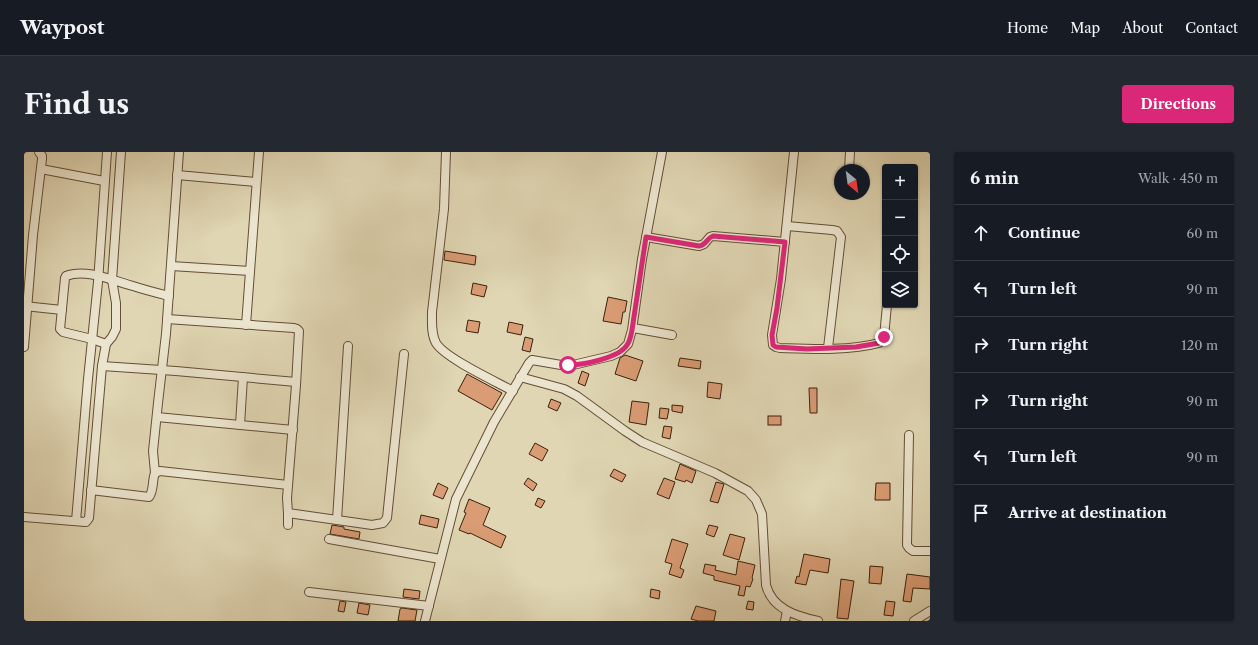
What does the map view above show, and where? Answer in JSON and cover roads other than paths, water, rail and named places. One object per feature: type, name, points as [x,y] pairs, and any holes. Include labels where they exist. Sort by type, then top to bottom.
[{"type":"street","points":[[24,347],[28,254],[42,156],[39,152]]},
{"type":"street","points":[[76,521],[99,276],[107,152]]},
{"type":"street","points":[[24,517],[85,522],[88,520],[102,366],[106,344],[114,333],[116,323],[115,298],[112,280],[122,152]]},
{"type":"street","points":[[91,490],[149,496],[151,494],[155,473],[153,456],[169,296],[179,152]]},
{"type":"street","points":[[246,325],[259,152]]},
{"type":"street","points":[[446,152],[444,209],[432,312],[434,337],[446,354],[513,391]]},
{"type":"street","points":[[425,621],[452,512],[459,491],[494,422],[529,363],[532,360],[561,365],[573,365],[603,358],[620,352],[628,344],[633,328],[646,237],[662,152]]},
{"type":"street","points":[[794,152],[787,226],[777,308],[772,335],[773,345],[780,348],[807,349],[856,347],[879,343],[884,337],[887,308]]},
{"type":"street","points":[[849,164],[850,152]]},
{"type":"street","points":[[41,169],[104,181]]},
{"type":"street","points":[[177,175],[256,182]]},
{"type":"street","points":[[787,226],[837,231],[841,237],[828,348]]},
{"type":"street","points":[[646,237],[699,246],[704,244],[710,237],[713,236],[785,242]]},
{"type":"street","points":[[171,266],[250,271]]},
{"type":"street","points":[[106,344],[61,331],[59,327],[66,276],[74,274],[99,276],[169,296]]},
{"type":"street","points":[[26,306],[62,310]]},
{"type":"street","points":[[167,319],[294,328],[299,331],[287,501],[288,525]]},
{"type":"street","points":[[633,328],[672,336]]},
{"type":"street","points":[[337,520],[348,346]]},
{"type":"street","points":[[288,513],[372,525],[383,523],[387,518],[404,354]]},
{"type":"street","points":[[102,366],[296,382]]},
{"type":"street","points":[[240,425],[243,377]]},
{"type":"street","points":[[520,378],[564,389],[577,396],[642,442],[714,473],[748,491],[756,500],[762,514],[766,585],[768,591],[773,600],[781,608],[800,617],[818,621]]},
{"type":"street","points":[[156,417],[293,430]]},
{"type":"street","points":[[909,435],[907,545],[914,551],[930,551]]},
{"type":"street","points":[[155,473],[160,471],[288,486]]},
{"type":"street","points":[[329,539],[440,559]]},
{"type":"street","points":[[309,592],[429,606]]},
{"type":"street","points":[[785,621],[787,611]]},
{"type":"street","points":[[914,621],[930,611]]}]
